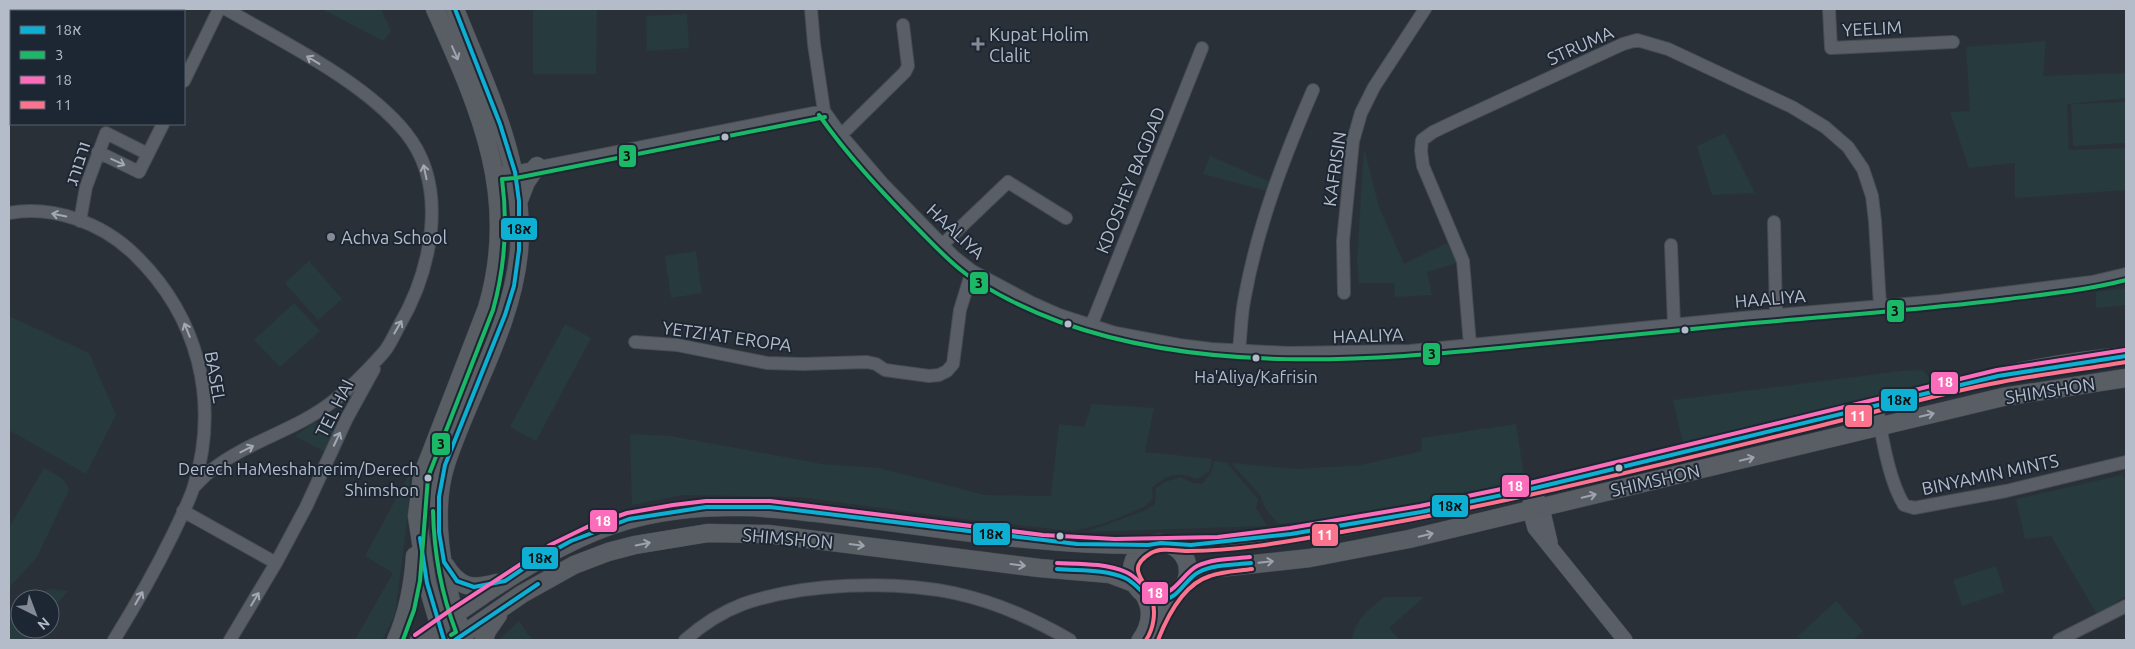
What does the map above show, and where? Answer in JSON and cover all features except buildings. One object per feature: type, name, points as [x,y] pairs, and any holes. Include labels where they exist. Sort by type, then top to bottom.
[{"type":"main road","points":[[396,640],[408,608],[414,580],[417,516],[422,476],[487,308],[494,282],[500,234],[500,201],[495,173],[466,77],[435,9]]},
{"type":"main road","points":[[455,9],[500,124],[515,172],[519,200],[519,250],[514,286],[505,315],[445,465],[439,497],[439,532],[461,638]]},
{"type":"main road","points":[[519,200],[526,182],[537,166]]},
{"type":"main road","name":"SHIMSHON","points":[[1170,545],[1218,543],[1343,526],[1421,512],[1531,488],[2007,374],[2126,356]]},
{"type":"main road","name":"SHIMSHON","points":[[1186,581],[1200,571],[1209,568],[1310,558],[1358,550],[2003,397],[2126,378]]},
{"type":"main road","name":"SHIMSHON","points":[[420,640],[441,633],[455,614],[553,550],[590,533],[629,519],[706,506],[770,507],[1042,541],[1148,545]]},
{"type":"main road","points":[[417,516],[427,583],[441,633]]},
{"type":"main road","name":"SHIMSHON","points":[[461,638],[511,601],[574,565],[608,552],[708,533],[768,534],[1030,567],[1110,574],[1138,588]]},
{"type":"main road","points":[[1161,543],[1170,545],[1178,549],[1186,560],[1188,573],[1186,581],[1175,595],[1158,600],[1138,588],[1131,570],[1133,561],[1148,545],[1161,543]]},
{"type":"main road","points":[[444,562],[450,574],[464,584],[474,587],[505,581]]},
{"type":"main road","points":[[484,640],[487,631],[511,601]]},
{"type":"street","points":[[185,79],[219,9]]},
{"type":"street","points":[[194,487],[212,470],[231,458],[331,403],[353,385],[385,351],[409,308],[422,279],[430,246],[432,217],[423,163],[408,135],[392,118],[365,94],[336,74],[226,9]]},
{"type":"street","name":"HAALIYA","points":[[812,9],[814,44],[824,111],[841,135],[883,184],[942,245],[972,271],[1032,303],[1091,326],[1115,333],[1179,345],[1288,353],[1355,354],[1410,351],[1940,301],[2092,282],[2126,274]]},
{"type":"street","name":"KAFRISIN","points":[[1344,293],[1343,241],[1353,141],[1361,112],[1374,87],[1425,9]]},
{"type":"street","name":"YEELIM","points":[[1829,9],[1831,48],[1953,42]]},
{"type":"street","points":[[841,135],[905,72],[908,66],[903,24]]},
{"type":"street","name":"STRUMA","points":[[1470,345],[1463,261],[1423,166],[1422,140],[1448,125],[1623,44],[1637,40],[1668,49],[1792,107],[1825,127],[1848,147],[1863,169],[1872,196],[1880,306]]},
{"type":"street","name":"KDOSHEY BAGDAD","points":[[1091,326],[1202,48]]},
{"type":"street","points":[[1239,350],[1244,298],[1257,241],[1289,145],[1314,90]]},
{"type":"street","points":[[495,173],[515,172],[537,166],[824,111]]},
{"type":"street","points":[[98,152],[139,172],[162,125]]},
{"type":"street","name":"ורבורג","points":[[80,221],[86,187],[106,133],[148,154]]},
{"type":"street","points":[[942,245],[1008,182],[1066,218]]},
{"type":"street","name":"BASEL","points":[[9,212],[34,211],[80,221],[106,231],[127,247],[151,270],[166,290],[184,322],[200,365],[205,394],[205,427],[202,454],[194,487],[154,572],[114,640]]},
{"type":"street","points":[[1774,222],[1776,316]]},
{"type":"street","points":[[1671,245],[1674,325]]},
{"type":"street","name":"YETZI'AT EROPA","points":[[635,342],[677,345],[767,363],[867,362],[876,364],[885,370],[929,376],[939,375],[947,371],[953,364],[960,310],[972,271]]},
{"type":"street","name":"TEL HAI","points":[[230,640],[276,564],[306,507],[347,418],[385,351]]},
{"type":"street","name":"BINYAMIN MINTS","points":[[1877,405],[1880,427],[1897,494],[1904,505],[1914,508],[2006,492],[2126,462]]},
{"type":"street","points":[[318,411],[331,411],[347,418]]},
{"type":"street","points":[[1531,488],[1536,509],[1535,528],[1625,640]]},
{"type":"street","points":[[184,511],[276,564]]},
{"type":"street","points":[[685,640],[719,616],[742,605],[767,598],[828,588],[890,586],[954,593],[986,601],[1019,614],[1070,640]]},
{"type":"street","points":[[1138,588],[1147,603],[1148,617],[1146,629],[1139,640]]},
{"type":"street","points":[[1151,640],[1161,614],[1175,595]]},
{"type":"street","points":[[2059,640],[2126,606]]},
{"type":"green space","points":[[322,9],[381,9],[391,31],[383,41]]},
{"type":"green space","points":[[533,9],[597,9],[596,74],[533,74]]},
{"type":"green space","points":[[687,14],[689,48],[647,51],[646,16]]},
{"type":"green space","points":[[2046,41],[2043,76],[2126,73],[2126,98],[2067,104],[2069,150],[2126,148],[2126,190],[2015,198],[2015,163],[1969,168],[1950,112],[1970,111],[1966,47]]},
{"type":"green space","points":[[2126,102],[2126,143],[2073,146],[2071,104]]},
{"type":"green space","points":[[1725,133],[1755,193],[1712,195],[1697,146]]},
{"type":"green space","points":[[1364,148],[1379,207],[1404,264],[1447,243],[1457,263],[1427,272],[1432,295],[1395,297],[1394,283],[1359,283],[1357,263]]},
{"type":"green space","points":[[1210,156],[1270,182],[1267,191],[1203,174]]},
{"type":"green space","points":[[696,251],[702,293],[671,298],[665,256]]},
{"type":"green space","points":[[309,261],[342,299],[318,320],[285,283]]},
{"type":"green space","points":[[2126,288],[2126,305],[2096,308],[2096,292]]},
{"type":"green space","points":[[294,303],[320,331],[280,367],[254,340]]},
{"type":"green space","points":[[9,316],[89,353],[116,415],[86,474],[9,430]]},
{"type":"green space","points":[[565,324],[591,338],[536,441],[510,427]]},
{"type":"green space","points":[[1923,370],[1935,384],[1683,444],[1673,400],[1901,371]]},
{"type":"green space","points":[[1092,404],[1154,408],[1145,452],[1212,459],[1210,471],[1198,479],[1184,475],[1174,475],[1163,479],[1152,488],[1153,498],[1144,507],[1103,524],[1072,531],[799,497],[682,495],[632,505],[630,434],[671,436],[822,464],[879,468],[985,495],[1051,496],[1059,424],[1084,427]]},
{"type":"green space","points":[[325,421],[333,426],[335,434],[325,452],[295,436],[313,423]]},
{"type":"green space","points":[[1516,424],[1525,482],[1326,520],[1278,524],[1265,508],[1260,495],[1231,463],[1298,469],[1361,465],[1422,451],[1422,438]]},
{"type":"green space","points":[[1214,461],[1227,463],[1258,499],[1256,508],[1267,526],[1085,532],[1144,511],[1155,504],[1156,488],[1165,482],[1181,477],[1193,483],[1202,484],[1211,473]]},
{"type":"green space","points":[[44,468],[62,479],[69,490],[37,557],[9,588],[9,528]]},
{"type":"green space","points":[[410,473],[408,514],[395,615],[382,640],[355,640],[393,573],[365,556]]},
{"type":"green space","points":[[2122,475],[2126,483],[2126,596],[2097,614],[2051,536],[2025,539],[2016,499]]},
{"type":"green space","points":[[1996,566],[2004,592],[1962,606],[1953,580]]},
{"type":"green space","points":[[60,590],[68,591],[60,600]]},
{"type":"green space","points":[[1385,597],[1424,597],[1389,628],[1400,640],[1352,640],[1356,626],[1364,615]]},
{"type":"green space","points":[[1836,601],[1863,631],[1853,640],[1802,640],[1798,636]]},
{"type":"green space","points":[[9,617],[10,639],[26,640],[9,640]]},
{"type":"green space","points":[[519,621],[532,640],[498,640]]},
{"type":"transit line","name":"18א","points":[[455,9],[500,124],[515,172],[519,201],[519,250],[514,286],[505,315],[445,465],[439,497],[439,532],[444,562],[457,581],[474,587],[505,581],[533,562],[571,541],[629,519],[706,507],[770,507],[1077,544],[1148,545],[1161,543],[1191,545],[1291,534],[1421,512],[1531,489],[1998,376],[2126,356]]},
{"type":"transit line","name":"3","points":[[819,115],[890,200],[946,257],[976,281],[1036,313],[1060,322],[1115,339],[1172,350],[1229,356],[1287,359],[1346,359],[1404,356],[1942,306],[2067,291],[2126,280]]},
{"type":"transit line","name":"3","points":[[403,640],[414,610],[420,581],[428,477],[493,310],[497,294],[503,262],[505,229],[502,179],[516,178],[825,117]]},
{"type":"transit line","name":"18","points":[[415,635],[550,545],[587,527],[627,513],[673,505],[706,501],[770,501],[1043,535],[1115,539],[1218,537],[1290,528],[1420,506],[1530,483],[1997,370],[2125,350]]},
{"type":"transit line","name":"11","points":[[1146,640],[1154,620],[1154,609],[1152,598],[1138,570],[1139,564],[1143,559],[1155,551],[1209,551],[1248,547],[1466,509],[1643,469],[1955,391],[2126,362]]},
{"type":"transit line","name":"3","points":[[433,511],[439,573],[446,603],[456,632],[451,635]]},
{"type":"transit line","name":"18א","points":[[420,538],[427,583],[444,640]]},
{"type":"transit line","name":"18","points":[[1057,563],[1092,564],[1118,569],[1131,574],[1151,592],[1161,594],[1171,590],[1192,569],[1203,563],[1250,557]]},
{"type":"transit line","name":"18א","points":[[1057,569],[1117,575],[1130,581],[1147,596],[1163,600],[1169,599],[1194,575],[1205,569],[1251,563]]},
{"type":"transit line","name":"11","points":[[1158,640],[1166,621],[1178,602],[1192,586],[1215,574],[1252,569]]},
{"type":"transit line","name":"18א","points":[[455,640],[538,584]]},
{"type":"place","name":"Kupat Holim Clalit","points":[[978,44]]},
{"type":"place","name":"Achva School","points":[[331,237]]},
{"type":"place","name":"Ha'Aliya/Kafrisin","points":[[1256,358]]},
{"type":"place","name":"Derech HaMeshahrerim/Derech Shimshon","points":[[428,478]]}]
